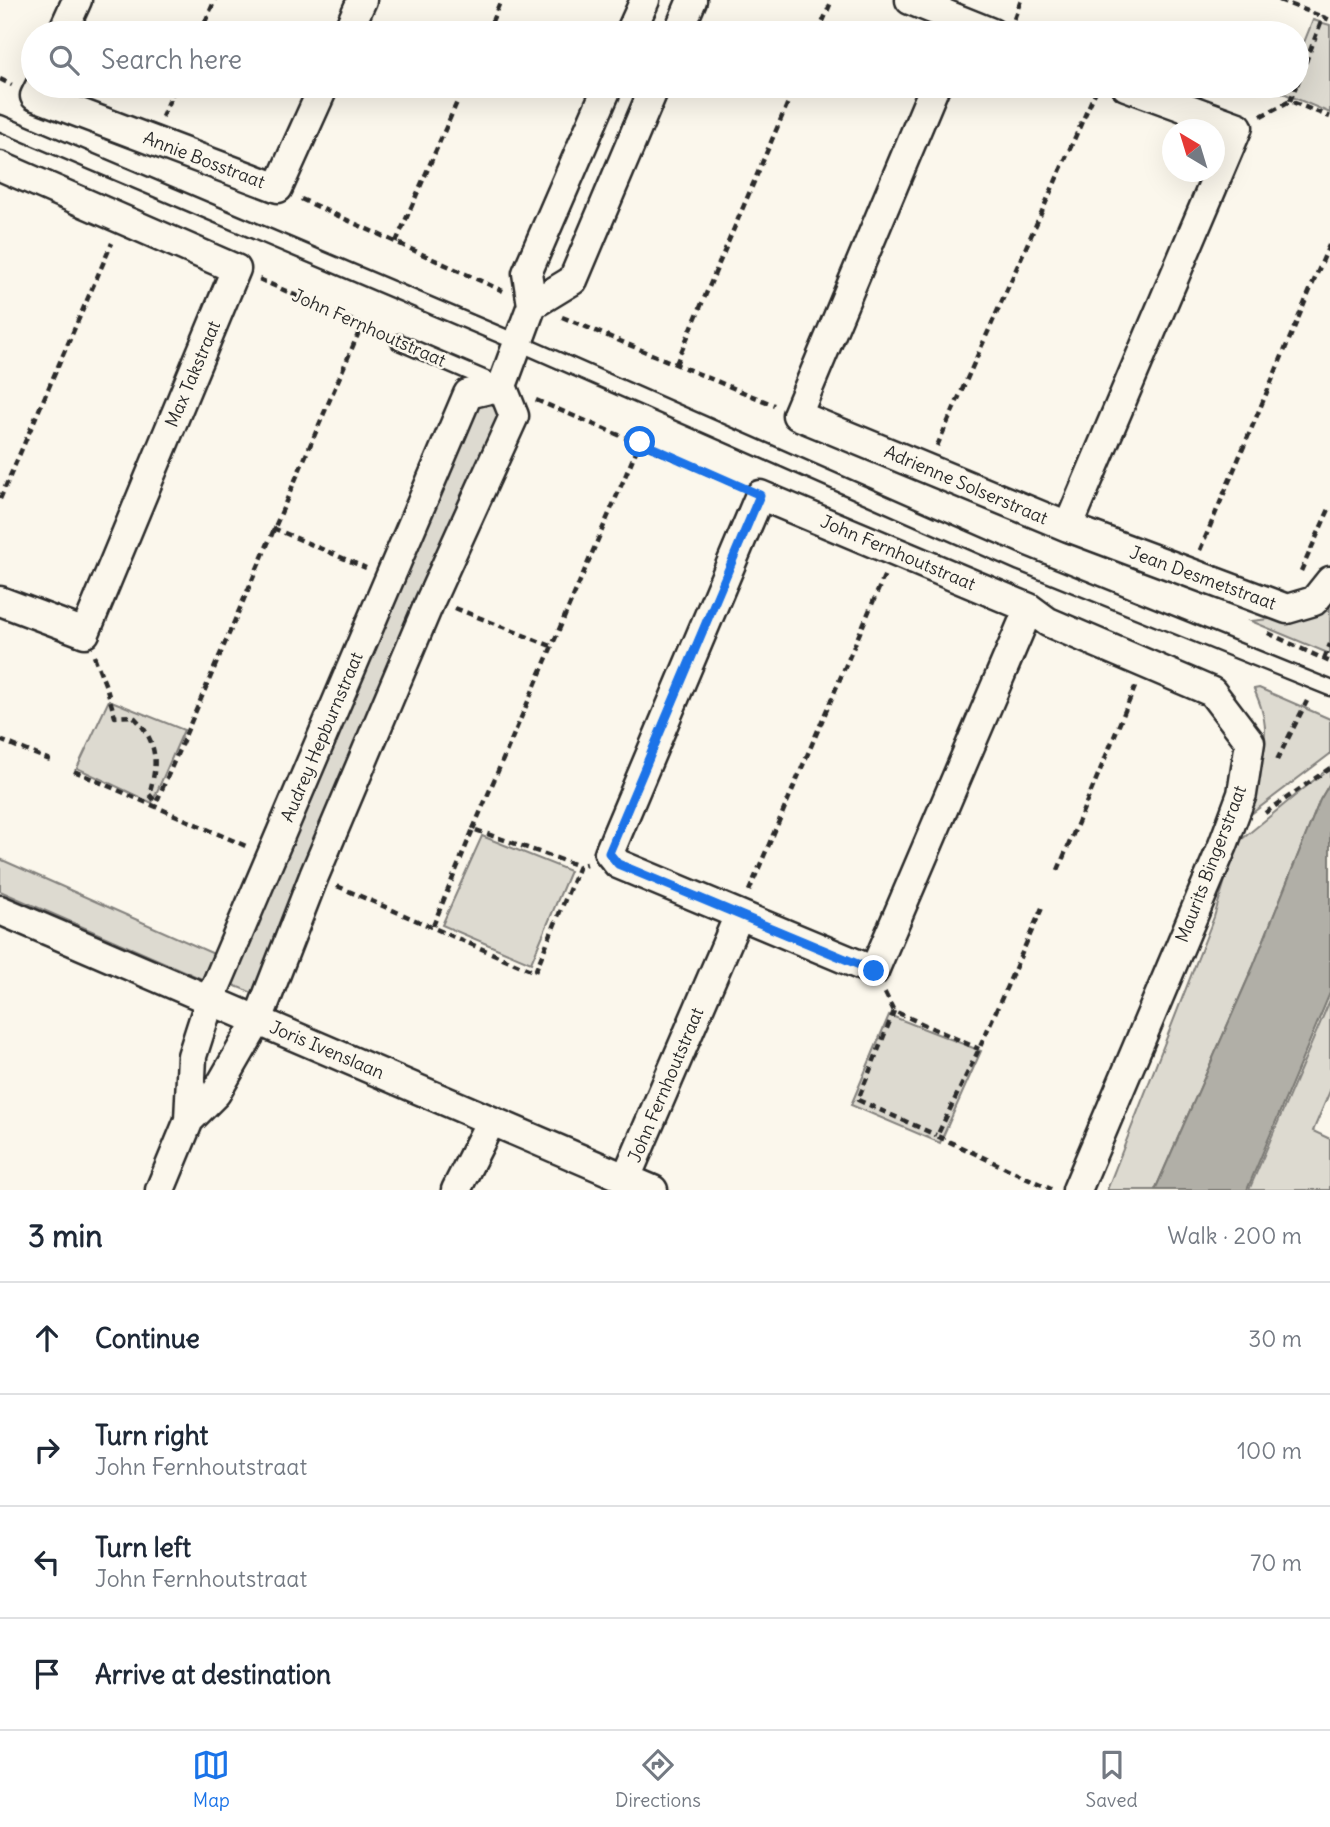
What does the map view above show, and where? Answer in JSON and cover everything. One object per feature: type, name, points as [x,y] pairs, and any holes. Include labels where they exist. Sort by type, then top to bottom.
[{"type":"street","points":[[67,21],[76,0]]},
{"type":"street","points":[[352,21],[362,0]]},
{"type":"street","points":[[635,21],[645,0]]},
{"type":"street","points":[[683,21],[692,0]]},
{"type":"street","points":[[910,0],[948,21]]},
{"type":"street","name":"Annie Bosstraat","points":[[40,98],[278,188],[319,98]]},
{"type":"street","points":[[502,386],[532,305],[527,273],[603,98]]},
{"type":"street","points":[[532,305],[573,280],[651,98]]},
{"type":"street","name":"Adrienne Solserstraat","points":[[930,98],[797,415],[1068,527],[1238,127]]},
{"type":"street","points":[[1159,98],[1238,127]]},
{"type":"street","points":[[0,166],[236,269]]},
{"type":"street","name":"Max Takstraat","points":[[85,633],[236,269]]},
{"type":"street","name":"Audrey Hepburnstraat","points":[[160,1190],[189,1120],[192,1056],[210,1000],[468,394],[502,386],[514,416],[431,599],[314,876],[258,1020],[216,1093],[189,1120]]},
{"type":"street","points":[[760,495],[609,853],[618,864],[739,915],[874,971],[1029,608]]},
{"type":"street","name":"John Fernhoutstraat","points":[[760,495],[1029,608]]},
{"type":"street","name":"Jean Desmetstraat","points":[[1068,527],[1287,609],[1314,601],[1330,581]]},
{"type":"street","points":[[0,601],[85,633]]},
{"type":"street","name":"Maurits Bingerstraat","points":[[1029,608],[1048,622],[1212,692],[1250,742],[1242,794],[1223,845],[1077,1190]]},
{"type":"street","name":"Joris Ivenslaan","points":[[0,910],[653,1190]]},
{"type":"street","name":"John Fernhoutstraat","points":[[626,1178],[739,915]]},
{"type":"street","points":[[456,1190],[491,1121]]},
{"type":"lane","points":[[0,123],[519,343],[1020,563],[1330,688]]},
{"type":"lane","name":"John Fernhoutstraat","points":[[399,342],[502,386]]},
{"type":"path","points":[[205,21],[215,0]]},
{"type":"path","points":[[492,21],[501,0]]},
{"type":"path","points":[[823,21],[832,0]]},
{"type":"path","points":[[1279,0],[1330,20]]},
{"type":"path","points":[[1309,54],[1323,17]]},
{"type":"path","points":[[396,242],[459,98]]},
{"type":"path","points":[[676,364],[790,98]]},
{"type":"path","points":[[927,469],[1093,98]]},
{"type":"path","points":[[1238,127],[1291,98]]},
{"type":"path","points":[[1290,101],[1330,117]]},
{"type":"path","points":[[0,499],[122,220]]},
{"type":"path","points":[[1191,573],[1330,243]]},
{"type":"path","name":"John Fernhoutstraat","points":[[236,269],[399,342]]},
{"type":"path","points":[[155,803],[362,326]]},
{"type":"path","points":[[502,386],[640,442],[760,495]]},
{"type":"path","points":[[433,926],[640,442]]},
{"type":"path","points":[[1301,605],[1295,584],[1330,507]]},
{"type":"path","points":[[273,528],[390,578]]},
{"type":"path","points":[[739,915],[894,552]]},
{"type":"path","points":[[431,599],[551,646]]},
{"type":"path","points":[[85,633],[115,717],[133,716],[152,740],[155,774],[149,794],[155,803]]},
{"type":"path","points":[[1324,659],[1330,644]]},
{"type":"path","points":[[1058,870],[1145,664]]},
{"type":"path","points":[[0,740],[50,760]]},
{"type":"path","points":[[1263,814],[1330,768]]},
{"type":"path","points":[[74,771],[155,803],[271,857]]},
{"type":"path","points":[[473,829],[579,866],[609,853]]},
{"type":"path","points":[[314,876],[536,972],[579,866]]},
{"type":"path","points":[[1042,908],[937,1136],[1054,1190]]},
{"type":"path","points":[[874,971],[894,1011],[979,1049]]},
{"type":"path","points":[[894,1011],[858,1100],[936,1135]]},
{"type":"shaded area","points":[[1313,20],[1330,25],[1330,113],[1295,98],[1309,98],[1309,30]]},
{"type":"shaded area","points":[[483,394],[504,409],[255,994],[228,983]]},
{"type":"shaded area","points":[[1330,590],[1330,654],[1251,621],[1303,615]]},
{"type":"shaded area","points":[[1259,688],[1330,719],[1330,754],[1243,820],[1265,738],[1264,717],[1254,689]]},
{"type":"shaded area","points":[[109,700],[184,730],[152,803],[77,768]]},
{"type":"shaded area","points":[[1330,767],[1330,783],[1320,800],[1253,967],[1155,1190],[1107,1190],[1214,917],[1236,844]]},
{"type":"shaded area","points":[[1330,783],[1330,993],[1247,1190],[1155,1190],[1253,967],[1320,800]]},
{"type":"shaded area","points":[[482,836],[570,871],[531,963],[442,925]]},
{"type":"shaded area","points":[[0,859],[214,954],[202,979],[0,891]]},
{"type":"shaded area","points":[[1330,1000],[1330,1091],[1313,1131],[1330,1139],[1330,1190],[1249,1190]]},
{"type":"shaded area","points":[[889,1015],[981,1051],[940,1143],[851,1105]]},
{"type":"route","points":[[640,442],[760,495],[609,853],[618,864],[874,971]]}]
